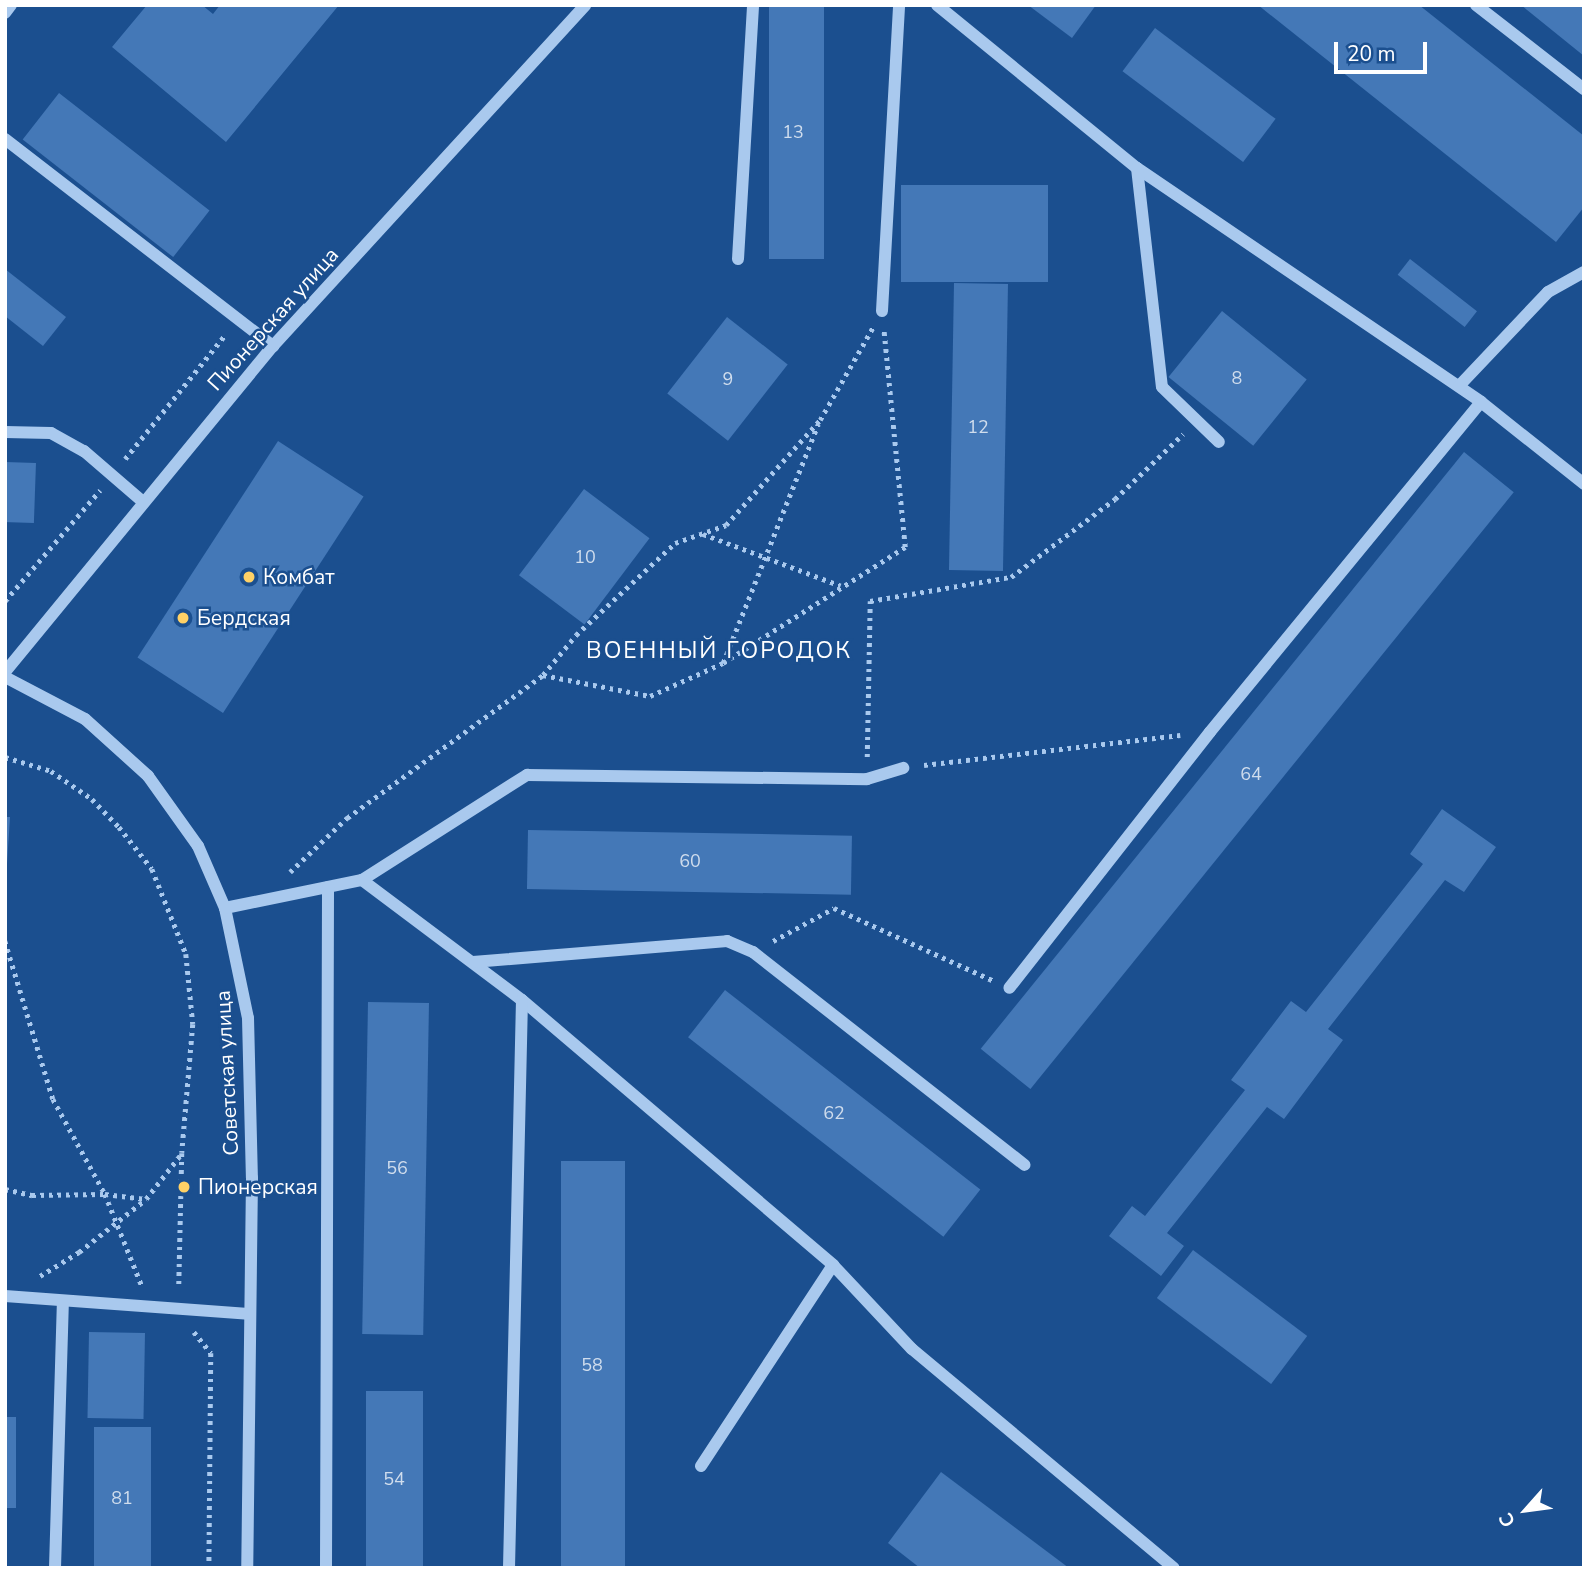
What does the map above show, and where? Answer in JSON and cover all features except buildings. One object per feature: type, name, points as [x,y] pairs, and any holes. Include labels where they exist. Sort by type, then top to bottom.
[{"type":"street","points":[[5,13],[11,5]]},
{"type":"street","name":"Пионерская улица","points":[[5,674],[142,501],[273,346],[585,5]]},
{"type":"street","points":[[738,259],[752,5]]},
{"type":"street","points":[[882,311],[899,5]]},
{"type":"street","points":[[937,5],[1137,168],[1459,386],[1584,484]]},
{"type":"street","points":[[1476,5],[1584,89]]},
{"type":"street","points":[[5,139],[273,346]]},
{"type":"street","points":[[1137,168],[1162,387],[1194,423],[1219,442]]},
{"type":"street","points":[[1459,386],[1548,292],[1584,272]]},
{"type":"street","points":[[1009,988],[1210,732],[1481,402]]},
{"type":"street","points":[[5,432],[51,433],[84,451],[142,501]]},
{"type":"street","name":"Советская улица","points":[[5,674],[85,719],[148,776],[198,846],[225,908],[248,1018],[252,1178],[248,1314],[247,1568]]},
{"type":"street","points":[[225,908],[362,880],[527,775],[867,779],[902,768]]},
{"type":"street","points":[[362,880],[522,1000],[833,1265],[912,1349],[1174,1568]]},
{"type":"street","points":[[326,1568],[328,887]]},
{"type":"street","points":[[473,962],[727,941],[753,952],[1025,1165]]},
{"type":"street","points":[[509,1568],[522,1000]]},
{"type":"street","points":[[701,1466],[833,1265]]},
{"type":"street","points":[[6,1296],[62,1303],[248,1314]]},
{"type":"street","points":[[55,1568],[62,1303]]},
{"type":"path","points":[[723,663],[820,420],[882,311]]},
{"type":"path","points":[[543,676],[650,696],[723,663],[905,547],[882,311]]},
{"type":"path","points":[[261,900],[347,818],[543,676],[576,635],[675,543],[726,525],[820,420]]},
{"type":"path","points":[[867,779],[870,601],[1011,577],[1115,499],[1194,423]]},
{"type":"path","points":[[703,534],[842,586]]},
{"type":"path","points":[[902,768],[1210,732]]},
{"type":"path","points":[[5,757],[51,771],[92,799],[152,869],[186,954],[192,1024],[182,1153],[178,1311],[211,1353],[209,1568]]},
{"type":"path","points":[[753,952],[834,908],[1009,988]]},
{"type":"path","points":[[5,941],[53,1099],[105,1194],[152,1309]]},
{"type":"path","points":[[6,1296],[116,1224],[146,1199],[182,1153]]},
{"type":"path","points":[[5,1189],[32,1195],[105,1194],[146,1199]]},
{"type":"place","name":"Комбат","points":[[249,577]]},
{"type":"place","name":"Бердская","points":[[183,618]]},
{"type":"place","name":"Пионерская","points":[[184,1187]]},
{"type":"district","name":"ВОЕННЫЙ ГОРОДОК","points":[[719,651]]}]
